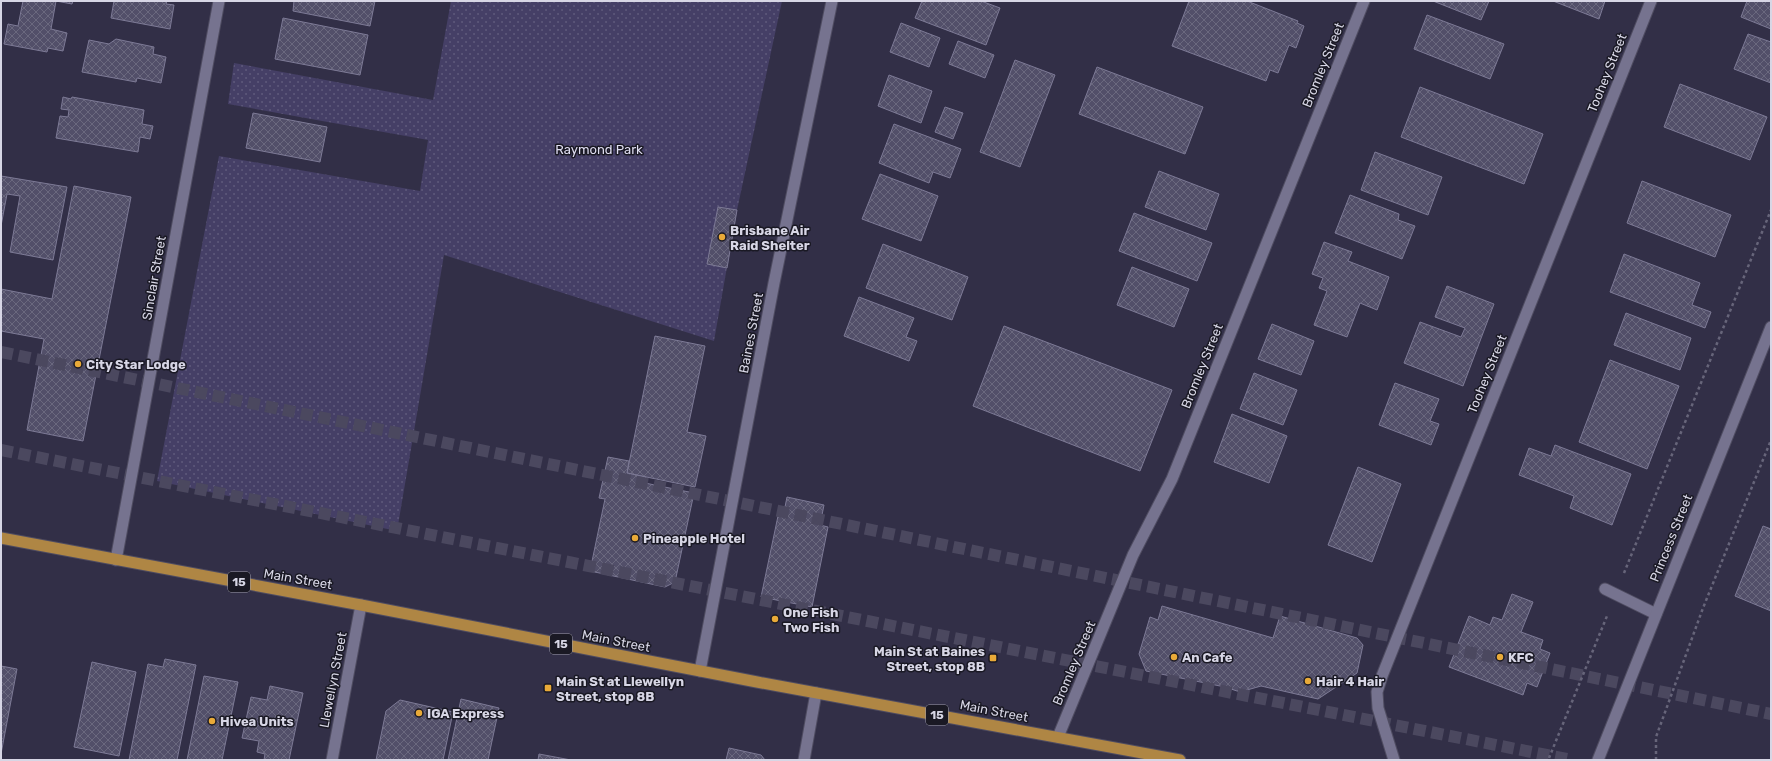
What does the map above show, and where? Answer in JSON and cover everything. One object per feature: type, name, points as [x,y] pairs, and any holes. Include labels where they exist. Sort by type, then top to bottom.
[{"type":"highway","name":"Main Street","points":[[1,538],[361,605],[700,671],[1180,760]]},
{"type":"street","name":"Sinclair Street","points":[[116,560],[219,1]]},
{"type":"street","name":"Baines Street","points":[[700,671],[776,276],[832,1]]},
{"type":"street","name":"Bromley Street","points":[[1058,737],[1133,555],[1172,479],[1364,1]]},
{"type":"street","name":"Toohey Street","points":[[1394,760],[1378,708],[1377,692],[1382,676],[1651,1]]},
{"type":"street","name":"Princess Street","points":[[1598,760],[1771,327]]},
{"type":"street","points":[[1605,589],[1656,614]]},
{"type":"street","name":"Llewellyn Street","points":[[332,760],[361,605]]},
{"type":"street","points":[[804,760],[816,692]]},
{"type":"path","points":[[1549,758],[1771,210]]},
{"type":"path","points":[[1656,760],[1656,737],[1703,608],[1771,440]]},
{"type":"green space","name":"Raymond Park","points":[[451,1],[782,1],[737,210],[714,341],[444,255],[397,531],[157,481],[219,156],[420,191],[428,140],[228,104],[234,63],[433,100]]},
{"type":"building","points":[[23,1],[56,1],[51,29],[67,33],[63,51],[48,48],[47,52],[4,44],[8,24],[18,26]]},
{"type":"building","points":[[56,1],[73,1],[72,4]]},
{"type":"building","points":[[114,1],[167,1],[166,4],[174,5],[170,29],[111,18]]},
{"type":"building","points":[[294,1],[375,1],[370,26],[293,11]]},
{"type":"building","points":[[922,1],[981,1],[1000,8],[986,45],[915,18]]},
{"type":"building","points":[[1189,1],[1247,1],[1298,21],[1297,23],[1304,26],[1296,48],[1289,45],[1278,73],[1270,70],[1266,81],[1172,46]]},
{"type":"building","points":[[1433,1],[1489,1],[1481,20]]},
{"type":"building","points":[[1553,1],[1605,1],[1599,19]]},
{"type":"building","points":[[1747,1],[1771,1],[1771,29],[1741,17]]},
{"type":"building","points":[[1427,15],[1504,44],[1490,79],[1414,49]]},
{"type":"building","points":[[283,18],[368,35],[360,75],[275,59]]},
{"type":"building","points":[[901,23],[940,38],[929,67],[890,52]]},
{"type":"building","points":[[1748,34],[1771,42],[1771,83],[1734,69]]},
{"type":"building","points":[[116,39],[154,47],[153,54],[166,57],[161,83],[137,78],[136,82],[82,72],[89,40],[109,44]]},
{"type":"building","points":[[958,41],[994,55],[985,78],[949,64]]},
{"type":"building","points":[[1015,60],[1055,75],[1020,167],[980,152]]},
{"type":"building","points":[[1097,67],[1203,107],[1185,154],[1079,114]]},
{"type":"building","points":[[889,75],[932,91],[921,123],[878,106]]},
{"type":"building","points":[[1680,84],[1767,117],[1750,160],[1664,127]]},
{"type":"building","points":[[1420,87],[1543,134],[1524,184],[1401,137]]},
{"type":"building","points":[[63,97],[71,99],[72,97],[144,110],[142,124],[153,126],[150,139],[140,137],[138,152],[56,138],[60,116],[68,117],[69,110],[61,109]]},
{"type":"building","points":[[945,107],[963,113],[953,139],[935,132]]},
{"type":"building","points":[[253,113],[327,127],[320,162],[246,148]]},
{"type":"building","points":[[894,124],[961,149],[950,178],[933,172],[929,183],[879,163]]},
{"type":"building","points":[[1375,152],[1442,177],[1428,215],[1361,190]]},
{"type":"building","points":[[1159,171],[1219,194],[1206,230],[1145,207]]},
{"type":"building","points":[[880,174],[938,196],[921,241],[862,219]]},
{"type":"building","points":[[1,176],[67,187],[53,260],[10,252],[20,196],[7,194],[1,226]]},
{"type":"building","points":[[1642,181],[1731,215],[1715,257],[1627,223]]},
{"type":"building","points":[[74,186],[131,197],[83,441],[27,430],[44,339],[1,331],[1,289],[52,299]]},
{"type":"building","points":[[1350,195],[1399,214],[1398,220],[1415,226],[1402,259],[1335,233]]},
{"type":"building","name":"Brisbane Air Raid Shelter","points":[[718,207],[737,210],[727,268],[707,264]]},
{"type":"building","points":[[1134,213],[1212,243],[1197,281],[1119,251]]},
{"type":"building","points":[[1324,242],[1352,252],[1348,261],[1389,277],[1377,310],[1360,303],[1347,337],[1314,325],[1327,291],[1319,288],[1323,278],[1312,274]]},
{"type":"building","points":[[883,244],[968,277],[952,320],[866,288]]},
{"type":"building","points":[[1624,254],[1700,283],[1692,305],[1711,312],[1705,328],[1610,292]]},
{"type":"building","points":[[1132,267],[1189,289],[1174,327],[1117,305]]},
{"type":"building","points":[[1447,286],[1494,304],[1463,386],[1404,363],[1420,322],[1461,337],[1465,328],[1435,317]]},
{"type":"building","points":[[859,297],[914,318],[906,337],[917,341],[909,361],[844,336]]},
{"type":"building","points":[[1626,313],[1691,338],[1680,370],[1614,345]]},
{"type":"building","points":[[1272,324],[1314,341],[1301,375],[1258,359]]},
{"type":"building","points":[[1004,326],[1172,390],[1140,471],[973,406]]},
{"type":"building","points":[[655,336],[705,346],[687,432],[706,436],[695,487],[627,473]]},
{"type":"building","points":[[1610,360],[1679,386],[1647,469],[1579,442]]},
{"type":"building","points":[[1254,373],[1297,390],[1283,425],[1240,409]]},
{"type":"building","points":[[1395,383],[1439,399],[1430,421],[1439,424],[1431,445],[1379,425]]},
{"type":"building","points":[[1232,414],[1287,436],[1269,483],[1214,462]]},
{"type":"building","points":[[1555,445],[1631,474],[1612,525],[1570,508],[1574,496],[1519,475],[1529,448],[1551,456]]},
{"type":"building","points":[[608,457],[629,461],[627,473],[646,477],[645,483],[694,493],[675,582],[665,587],[590,571],[605,499],[599,498]]},
{"type":"building","points":[[1358,467],[1401,484],[1372,562],[1328,545]]},
{"type":"building","points":[[787,497],[824,505],[820,525],[828,527],[812,607],[761,597],[778,516],[783,517]]},
{"type":"building","points":[[1763,526],[1771,529],[1771,611],[1735,596]]},
{"type":"building","points":[[1512,594],[1533,602],[1521,632],[1543,640],[1540,649],[1550,653],[1537,687],[1527,683],[1523,695],[1449,667],[1469,616],[1490,625],[1493,617],[1502,620]]},
{"type":"building","points":[[1162,606],[1273,638],[1280,616],[1357,638],[1363,645],[1357,673],[1318,699],[1261,686],[1240,692],[1225,687],[1146,671],[1139,654],[1150,617],[1158,620]]},
{"type":"building","points":[[165,659],[196,665],[177,760],[129,760],[148,664],[163,667]]},
{"type":"building","points":[[92,662],[136,672],[119,756],[74,747]]},
{"type":"building","points":[[1,666],[17,669],[1,754]]},
{"type":"building","name":"Hivea Units","points":[[204,676],[238,682],[222,760],[187,760]]},
{"type":"building","points":[[270,686],[303,693],[289,760],[264,760],[265,754],[257,752],[259,741],[242,738],[251,697],[267,700]]},
{"type":"building","points":[[461,699],[499,708],[488,760],[448,760]]},
{"type":"building","points":[[400,700],[453,712],[443,760],[376,760],[386,711]]},
{"type":"building","points":[[729,748],[761,755],[765,760],[726,760]]},
{"type":"building","points":[[539,754],[571,760],[538,760]]},
{"type":"tunnel","points":[[1,352],[1771,714]]},
{"type":"tunnel","points":[[1,450],[1572,760]]},
{"type":"place","name":"Brisbane Air Raid Shelter","points":[[722,237]]},
{"type":"place","name":"City Star Lodge","points":[[78,364]]},
{"type":"place","name":"Pineapple Hotel","points":[[635,538]]},
{"type":"place","name":"One Fish Two Fish","points":[[775,619]]},
{"type":"place","name":"An Cafe","points":[[1174,657]]},
{"type":"place","name":"KFC","points":[[1500,657]]},
{"type":"place","name":"Main St at Baines Street, stop 8B","points":[[993,658]]},
{"type":"place","name":"Hair 4 Hair","points":[[1308,681]]},
{"type":"place","name":"Main St at Llewellyn Street, stop 8B","points":[[548,688]]},
{"type":"place","name":"IGA Express","points":[[419,713]]},
{"type":"place","name":"Hivea Units","points":[[212,721]]}]
